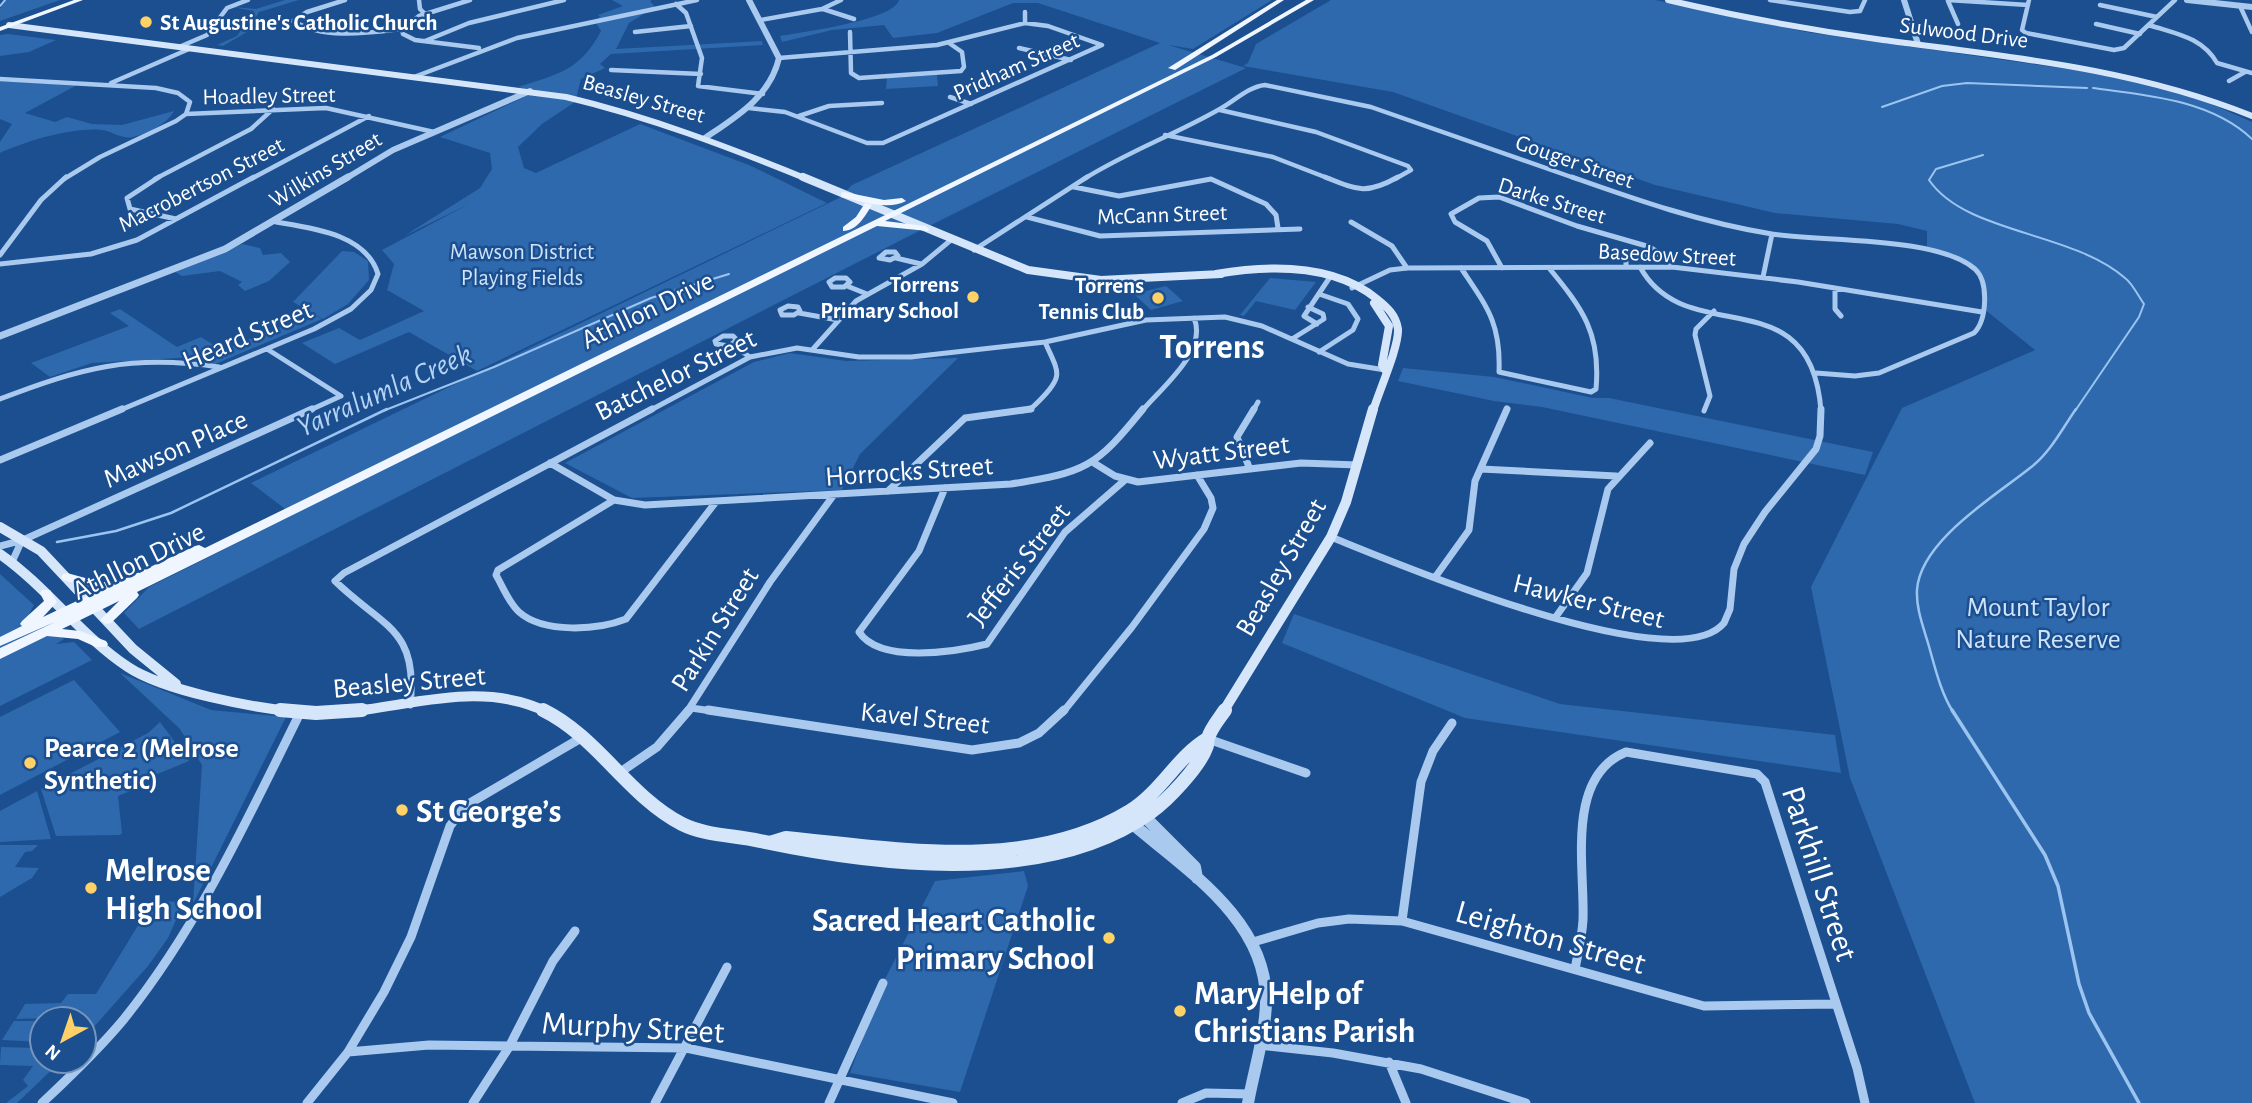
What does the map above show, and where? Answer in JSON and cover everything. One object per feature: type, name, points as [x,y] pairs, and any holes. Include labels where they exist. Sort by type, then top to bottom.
[{"type":"main road","points":[[2,27],[69,0]]},
{"type":"main road","points":[[2,27],[80,0]]},
{"type":"main road","name":"Athllon Drive","points":[[4,641],[152,580],[869,225],[902,201],[1162,74],[1282,0]]},
{"type":"main road","name":"Athllon Drive","points":[[92,604],[121,585],[264,519],[846,229],[920,199],[1228,48],[1311,0]]},
{"type":"main road","name":"Sulwood Drive","points":[[1668,0],[1781,24],[1893,41],[1917,41],[2117,73],[2189,92],[2252,116]]},
{"type":"main road","points":[[2,27],[23,28],[38,15]]},
{"type":"main road","name":"Beasley Street","points":[[0,554],[101,644],[152,680],[245,705],[300,713],[337,713],[476,696],[505,698],[530,704],[551,715],[581,738],[659,810],[684,825],[787,848],[931,864],[1000,866],[1074,851],[1127,820],[1139,812],[1198,744],[1207,738],[1331,537],[1358,465],[1385,370],[1382,365],[1390,333],[1387,320],[1373,302],[1355,287],[1329,278],[1287,274],[1216,274],[1073,278],[1028,270],[703,137],[642,116],[566,97],[23,28]]},
{"type":"main road","points":[[844,195],[884,203],[902,201]]},
{"type":"main road","points":[[907,221],[905,212],[920,199]]},
{"type":"main road","points":[[846,229],[859,219],[868,205]]},
{"type":"main road","points":[[869,225],[888,222],[925,229]]},
{"type":"main road","name":"Beasley Street","points":[[0,527],[41,551],[133,649],[178,686]]},
{"type":"main road","points":[[67,578],[100,586],[121,585]]},
{"type":"main road","points":[[106,620],[116,608],[152,580]]},
{"type":"main road","points":[[4,641],[45,610],[51,602],[46,593]]},
{"type":"main road","name":"Athllon Drive","points":[[0,654],[45,632],[69,615]]},
{"type":"main road","points":[[45,632],[80,635],[101,644]]},
{"type":"street","points":[[178,47],[207,35],[227,8],[248,0]]},
{"type":"street","points":[[345,0],[307,12],[293,21],[304,27],[365,33],[402,29]]},
{"type":"street","points":[[419,0],[420,9],[425,14]]},
{"type":"street","points":[[402,29],[405,23],[425,14],[470,0]]},
{"type":"street","points":[[425,41],[469,23],[564,0]]},
{"type":"street","points":[[417,77],[480,48],[538,30],[697,0]]},
{"type":"street","points":[[761,20],[822,9],[841,0]]},
{"type":"street","points":[[1770,0],[1855,12],[1861,10],[1866,0]]},
{"type":"street","points":[[1904,0],[1917,41]]},
{"type":"street","points":[[1958,24],[1948,0],[2029,2],[2022,30],[2032,35],[2118,50],[2140,34],[2175,0]]},
{"type":"street","points":[[2187,0],[2252,7]]},
{"type":"street","points":[[703,137],[749,108],[772,83],[779,58],[753,1]]},
{"type":"street","points":[[676,4],[686,13],[702,58],[698,86],[762,94]]},
{"type":"street","points":[[2099,5],[2158,16]]},
{"type":"street","points":[[2240,6],[2252,32]]},
{"type":"street","points":[[822,9],[854,19]]},
{"type":"street","points":[[1025,12],[1025,23]]},
{"type":"street","points":[[331,30],[357,18]]},
{"type":"street","name":"Pridham Street","points":[[749,108],[799,116],[867,143],[877,144],[1102,45],[1048,26],[1025,23],[949,43],[779,58]]},
{"type":"street","points":[[2096,24],[2140,34]]},
{"type":"street","points":[[2149,25],[2198,41],[2208,49],[2216,62],[2252,74]]},
{"type":"street","points":[[635,32],[691,26]]},
{"type":"street","points":[[402,29],[407,36],[425,41],[480,48]]},
{"type":"street","points":[[850,32],[852,75],[859,78],[961,71],[964,69],[962,52],[949,43]]},
{"type":"street","points":[[1019,48],[1072,60]]},
{"type":"street","points":[[107,85],[188,49]]},
{"type":"street","points":[[611,70],[701,74]]},
{"type":"street","points":[[2229,81],[2246,72]]},
{"type":"street","points":[[0,79],[107,85],[178,93],[190,102],[186,114],[59,183],[36,206],[0,255]]},
{"type":"street","name":"Gouger Street","points":[[974,250],[1122,155],[1219,110],[1259,85],[1349,101],[1622,197],[1772,234],[1908,247],[1949,255],[1976,270],[1982,278],[1985,286],[1982,312]]},
{"type":"street","name":"Wilkins Street","points":[[0,341],[225,249],[276,222],[364,166],[434,132],[530,92]]},
{"type":"street","points":[[950,97],[971,104]]},
{"type":"street","points":[[799,116],[829,106],[882,103]]},
{"type":"street","name":"Hoadley Street","points":[[186,114],[326,108],[434,132]]},
{"type":"street","points":[[177,219],[138,213],[130,209],[127,198],[146,184],[251,129],[272,109]]},
{"type":"street","points":[[1164,135],[1273,157],[1360,191],[1379,188],[1412,170],[1364,146],[1331,135],[1219,110]]},
{"type":"street","name":"Macrobertson Street","points":[[0,264],[91,254],[137,240],[369,116]]},
{"type":"street","points":[[1074,187],[1119,196],[1211,179],[1266,204],[1276,215],[1278,228]]},
{"type":"street","name":"Darke Street","points":[[1502,268],[1487,241],[1455,222],[1451,214],[1479,198],[1492,195],[1577,226],[1650,247],[1662,254]]},
{"type":"street","name":"McCann Street","points":[[1027,217],[1100,236],[1300,229]]},
{"type":"street","name":"Heard Street","points":[[0,460],[267,349],[351,310],[373,290],[380,270],[370,254],[326,232],[276,222]]},
{"type":"street","points":[[1351,222],[1392,246],[1407,268]]},
{"type":"street","points":[[1763,277],[1772,234]]},
{"type":"street","points":[[813,349],[838,320],[867,294],[922,264],[951,240]]},
{"type":"street","points":[[1626,267],[1626,256],[1662,254],[1672,267]]},
{"type":"street","points":[[896,258],[922,264]]},
{"type":"street","name":"Hawker Street","points":[[1331,537],[1555,618],[1660,642],[1697,640],[1718,630],[1729,614],[1734,568],[1746,543],[1781,490],[1817,450],[1822,419],[1816,373],[1805,352],[1782,335],[1749,321],[1661,294],[1640,267]]},
{"type":"street","name":"Basedow Street","points":[[1355,287],[1390,271],[1407,268],[1672,267],[1763,277],[1982,312]]},
{"type":"street","points":[[1461,268],[1493,316],[1500,349],[1499,372],[1522,380],[1591,392],[1596,389],[1599,372],[1599,352],[1593,331],[1587,316],[1549,268]]},
{"type":"street","points":[[1317,324],[1304,316],[1329,278]]},
{"type":"street","name":"Wilkins Street","points":[[0,335],[76,303],[141,282]]},
{"type":"street","points":[[847,286],[867,294]]},
{"type":"street","points":[[1835,288],[1835,309],[1841,316]]},
{"type":"street","points":[[1319,294],[1348,304],[1358,319],[1353,330],[1319,352]]},
{"type":"street","points":[[1292,339],[1323,320],[1324,315],[1308,307]]},
{"type":"street","points":[[1704,411],[1710,396],[1695,335],[1696,329],[1714,311]]},
{"type":"street","points":[[1816,373],[1855,376],[1879,373],[1975,333],[1980,327],[1982,312]]},
{"type":"street","points":[[799,313],[838,320]]},
{"type":"street","name":"Batchelor Street","points":[[410,705],[413,692],[409,653],[402,636],[335,581],[344,573],[750,357],[779,349],[813,349],[859,357],[895,358],[1045,342],[1146,320],[1194,318],[1235,319],[1262,326],[1348,364],[1385,370]]},
{"type":"street","name":"Horrocks Street","points":[[550,463],[614,500],[645,505],[833,496],[1036,481],[1094,463],[1113,446],[1195,346],[1199,330],[1194,318]]},
{"type":"street","points":[[887,491],[965,418],[1030,410],[1056,383],[1059,375],[1045,342]]},
{"type":"street","points":[[732,345],[750,357]]},
{"type":"street","name":"Mawson Place","points":[[0,546],[23,540],[341,396],[267,349]]},
{"type":"street","points":[[0,399],[65,374],[97,366],[188,361],[206,367],[224,367]]},
{"type":"street","points":[[199,377],[206,367]]},
{"type":"street","points":[[1249,467],[1237,437],[1258,402]]},
{"type":"street","points":[[1436,576],[1469,530],[1475,481],[1507,409]]},
{"type":"street","points":[[1555,618],[1587,573],[1608,489],[1616,476],[1650,443]]},
{"type":"street","name":"Wyatt Street","points":[[1094,463],[1125,480],[1152,481],[1249,467],[1328,462],[1358,465]]},
{"type":"street","points":[[1481,469],[1616,476]]},
{"type":"street","name":"Kavel Street","points":[[691,708],[972,750],[1019,743],[1040,733],[1057,719],[1132,627],[1204,528],[1213,508],[1211,498],[1197,475]]},
{"type":"street","name":"Jefferis Street","points":[[945,488],[919,551],[859,632],[865,641],[911,654],[961,650],[987,644],[1065,532],[1125,480]]},
{"type":"street","name":"Parkin Street","points":[[619,773],[664,741],[691,708],[770,582],[833,496]]},
{"type":"street","points":[[614,500],[498,570],[496,575],[518,612],[539,623],[606,626],[618,624],[626,619],[715,503]]},
{"type":"street","points":[[12,562],[23,540]]},
{"type":"street","points":[[42,1103],[85,1063],[163,970],[203,903],[300,713]]},
{"type":"street","points":[[1402,921],[1423,775],[1433,751],[1452,723]]},
{"type":"street","points":[[307,1103],[348,1052],[384,992],[411,937],[442,846],[457,816],[465,806],[581,738]]},
{"type":"street","points":[[1207,738],[1306,773]]},
{"type":"street","name":"Parkhill Street","points":[[1575,969],[1583,923],[1581,847],[1585,806],[1606,760],[1613,753],[1626,752],[1742,769],[1757,774],[1765,782],[1866,1103]]},
{"type":"street","points":[[1139,812],[1195,867],[1197,878]]},
{"type":"street","points":[[1127,820],[1197,878],[1232,913],[1253,942],[1263,970],[1266,1000],[1249,1099],[1210,1092],[1190,1097],[1182,1103]]},
{"type":"street","name":"Leighton Street","points":[[1253,942],[1318,923],[1349,919],[1402,921],[1671,999],[1704,1006],[1733,1008],[1835,1004]]},
{"type":"street","points":[[473,1103],[509,1047],[553,961],[575,931]]},
{"type":"street","points":[[655,1103],[727,967]]},
{"type":"street","points":[[829,1103],[883,983]]},
{"type":"street","name":"Murphy Street","points":[[348,1052],[429,1045],[686,1048],[953,1103]]},
{"type":"street","points":[[1259,1045],[1389,1062],[1421,1069],[1526,1103]]},
{"type":"street","points":[[1389,1062],[1406,1103]]},
{"type":"green space","points":[[6,0],[60,0],[0,21],[0,9]]},
{"type":"green space","points":[[285,0],[299,0],[259,12],[249,30],[287,25],[247,32],[223,46],[217,45],[237,36],[254,11],[232,7],[256,9]]},
{"type":"green space","name":"Mawson District Playing Fields","points":[[612,0],[652,0],[650,1],[655,7],[629,23],[616,49],[762,41],[763,45],[611,54],[600,64],[605,68],[581,79],[575,102],[542,124],[518,147],[524,168],[536,173],[640,124],[749,165],[827,203],[477,371],[409,332],[335,364],[302,343],[339,328],[360,340],[424,311],[387,290],[394,264],[382,250],[471,203],[404,236],[480,188],[492,169],[490,153],[440,137],[537,91],[518,87],[556,74],[576,63],[585,55],[601,31],[595,21],[600,17],[598,15],[623,6]]},
{"type":"green space","points":[[899,0],[1272,0],[1193,49],[1168,45],[1246,68],[917,232],[139,629],[124,613],[149,587],[293,515],[251,483],[839,198],[852,185],[1160,43],[1038,3],[1013,3],[937,33],[893,38],[884,25],[832,30],[782,42],[780,36],[865,19],[893,7]]},
{"type":"green space","name":"Mount Taylor Nature Reserve","points":[[1331,0],[1655,0],[1806,32],[2110,75],[2207,102],[2252,122],[2252,1103],[1975,1103],[1850,778],[1811,587],[1902,408],[2035,350],[1983,308],[1982,278],[1964,263],[1927,250],[1927,231],[1898,224],[1775,213],[1655,185],[1393,92],[1243,66],[1248,63],[1256,44]]},
{"type":"green space","points":[[0,35],[56,40],[29,52],[0,56]]},
{"type":"green space","points":[[937,75],[938,86],[886,89],[887,78]]},
{"type":"green space","points":[[0,81],[77,85],[25,113],[55,122],[67,117],[92,124],[122,125],[174,111],[156,128],[133,137],[102,130],[77,131],[36,140],[0,153],[0,142],[12,124],[0,119]]},
{"type":"green space","points":[[242,244],[260,248],[263,255],[281,253],[290,262],[269,281],[245,291],[238,285],[242,282],[220,271],[182,276],[175,272]]},
{"type":"green space","points":[[342,251],[354,252],[368,261],[369,280],[348,304],[323,319],[293,302]]},
{"type":"green space","points":[[1270,278],[1316,282],[1295,310],[1256,301],[1244,316],[1240,315]]},
{"type":"green space","name":"Torrens Tennis Club","points":[[1166,286],[1183,301],[1151,310],[1134,294]]},
{"type":"green space","points":[[120,309],[177,347],[201,337],[222,350],[313,314],[322,319],[213,365],[195,357],[92,363],[50,377],[31,363],[129,326],[110,313]]},
{"type":"green space","points":[[790,353],[846,361],[958,358],[860,454],[842,490],[632,498],[565,463],[754,362]]},
{"type":"green space","points":[[1403,368],[1494,377],[1873,452],[1865,475],[1542,407],[1494,401],[1398,381]]},
{"type":"green space","points":[[0,574],[34,605],[29,614],[64,639],[56,644],[74,642],[92,660],[0,706]]},
{"type":"green space","points":[[1294,614],[1560,704],[1835,735],[1841,773],[1465,718],[1282,643]]},
{"type":"green space","points":[[120,673],[211,710],[286,717],[193,904],[202,765],[180,729]]},
{"type":"green space","name":"Pearce 2 (Melrose Synthetic)","points":[[74,680],[120,732],[0,795],[0,717]]},
{"type":"green space","points":[[160,722],[189,761],[143,780],[143,786],[118,796],[120,835],[56,836],[41,789],[148,733]]},
{"type":"green space","points":[[37,791],[51,839],[0,842],[0,811]]},
{"type":"green space","points":[[0,845],[38,845],[32,851],[25,852],[15,867],[39,868],[32,878],[0,897]]},
{"type":"green space","points":[[1024,871],[1028,886],[960,1092],[850,1073],[883,983],[935,881]]},
{"type":"green space","points":[[153,901],[184,902],[168,938],[148,966],[98,1022],[98,1005],[28,1005],[28,1019],[16,1019],[25,1004],[61,1003],[68,994],[96,994]]},
{"type":"green space","points":[[14,1021],[28,1021],[28,1041],[2,1040]]},
{"type":"green space","points":[[1,1047],[28,1048],[28,1066],[0,1065]]},
{"type":"green space","points":[[28,1073],[46,1075],[17,1103],[6,1103],[28,1086],[23,1080]]},
{"type":"waterway","points":[[0,6],[5,0]]},
{"type":"waterway","points":[[1882,107],[1942,86],[1967,83],[2087,88]]},
{"type":"waterway","points":[[2093,88],[2156,97],[2198,108],[2236,126],[2252,139]]},
{"type":"waterway","points":[[1983,155],[1936,169],[1929,180],[1946,198],[1968,211],[2077,250],[2103,263],[2128,281],[2144,304],[2139,317],[2075,411]]},
{"type":"waterway","name":"Yarralumla Creek","points":[[383,411],[494,367],[651,298],[729,274]]},
{"type":"waterway","name":"Yarralumla Creek","points":[[57,542],[116,531],[171,513],[387,409]]},
{"type":"waterway","points":[[1952,710],[1938,679],[1919,610],[1917,590],[1921,572],[1945,537],[2044,455],[2076,409]]},
{"type":"waterway","points":[[1952,710],[2045,855],[2058,886],[2079,984],[2089,1013],[2139,1103]]},
{"type":"place","name":"St Augustine's Catholic Church","points":[[146,22]]},
{"type":"place","name":"Torrens Primary School","points":[[973,297]]},
{"type":"place","name":"Torrens Tennis Club","points":[[1158,298]]},
{"type":"place","name":"Pearce 2 (Melrose Synthetic)","points":[[30,763]]},
{"type":"place","name":"St George’s","points":[[402,810]]},
{"type":"place","name":"Melrose High School","points":[[91,888]]},
{"type":"place","name":"Sacred Heart Catholic Primary School","points":[[1109,938]]},
{"type":"place","name":"Mary Help of Christians Parish","points":[[1180,1011]]},
{"type":"district","name":"Torrens","points":[[1212,346]]}]
